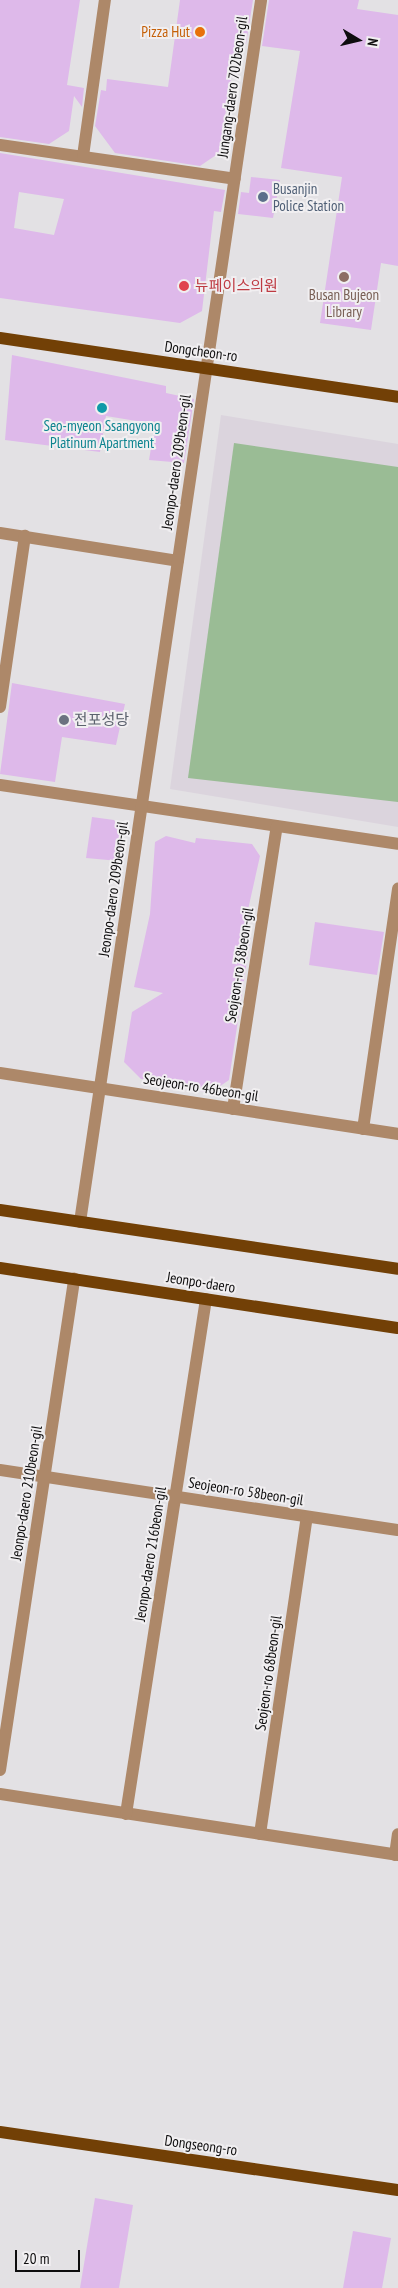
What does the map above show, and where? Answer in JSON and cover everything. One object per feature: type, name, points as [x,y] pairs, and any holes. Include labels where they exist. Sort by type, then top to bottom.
[{"type":"main road","name":"Dongcheon-ro","points":[[0,338],[398,397]]},
{"type":"main road","points":[[0,1210],[398,1269]]},
{"type":"main road","name":"Jeonpo-daero","points":[[0,1268],[398,1328]]},
{"type":"main road","name":"Dongseong-ro","points":[[0,2132],[398,2190]]},
{"type":"street","points":[[82,156],[105,0]]},
{"type":"street","name":"Jungang-daero 702beon-gil","points":[[206,368],[261,0]]},
{"type":"street","name":"Jungang-daero 702beon-gil","points":[[0,145],[235,179]]},
{"type":"street","name":"Jeonpo-daero 209beon-gil","points":[[80,1222],[206,368]]},
{"type":"street","points":[[0,532],[178,561]]},
{"type":"street","points":[[0,707],[24,536]]},
{"type":"street","points":[[0,785],[398,844]]},
{"type":"street","name":"Seojeon-ro 38beon-gil","points":[[233,1109],[277,826]]},
{"type":"street","points":[[363,1129],[398,889]]},
{"type":"street","name":"Seojeon-ro 46beon-gil","points":[[0,1073],[398,1134]]},
{"type":"street","name":"Jeonpo-daero 210beon-gil","points":[[0,1770],[74,1279]]},
{"type":"street","name":"Jeonpo-daero 216beon-gil","points":[[126,1814],[206,1299]]},
{"type":"street","name":"Seojeon-ro 58beon-gil","points":[[0,1470],[398,1530]]},
{"type":"street","name":"Seojeon-ro 68beon-gil","points":[[260,1834],[307,1517]]},
{"type":"street","points":[[0,1794],[396,1855],[398,1834]]},
{"type":"shaded area","points":[[221,415],[398,444],[398,827],[170,789]]},
{"type":"green space","points":[[234,443],[398,467],[398,802],[188,778]]},
{"type":"building","points":[[0,0],[80,0],[67,85],[84,88],[82,107],[74,96],[69,131],[49,144],[0,137]]},
{"type":"building","points":[[180,0],[253,0],[246,44],[237,42],[219,153],[200,166],[115,153],[95,126],[101,90],[106,91],[107,79],[168,87]]},
{"type":"building","points":[[269,0],[359,0],[357,9],[398,15],[398,266],[381,263],[371,330],[320,323],[342,177],[281,168],[300,51],[262,46]]},
{"type":"building","points":[[0,153],[225,190],[221,212],[214,211],[202,311],[180,323],[0,298]],"holes":[[[19,192],[64,199],[54,235],[14,228]]]},
{"type":"building","name":"Busanjin Police Station","points":[[251,177],[280,180],[273,218],[238,214],[241,192],[249,193]]},
{"type":"building","name":"Seo-myeon Ssangyong Platinum Apartment","points":[[12,355],[166,386],[166,393],[194,399],[184,463],[149,460],[155,424],[106,416],[100,452],[5,440]]},
{"type":"building","name":"전포성당","points":[[12,683],[125,704],[116,745],[62,737],[55,782],[0,774]]},
{"type":"building","points":[[92,817],[114,820],[122,832],[119,861],[86,858]]},
{"type":"building","points":[[166,836],[195,843],[196,838],[252,844],[260,856],[243,932],[251,934],[229,1080],[210,1093],[141,1079],[124,1062],[132,1012],[163,993],[134,987],[150,914],[155,842]]},
{"type":"building","points":[[315,922],[384,932],[377,975],[309,965]]},
{"type":"building","points":[[95,2198],[133,2205],[119,2288],[80,2288]]},
{"type":"building","points":[[353,2231],[391,2238],[382,2288],[343,2288]]},
{"type":"place","name":"Pizza Hut","points":[[200,32]]},
{"type":"place","name":"Busanjin Police Station","points":[[263,197]]},
{"type":"place","name":"Busan Bujeon Library","points":[[344,277]]},
{"type":"place","name":"뉴페이스의원","points":[[184,286]]},
{"type":"place","name":"Seo-myeon Ssangyong Platinum Apartment","points":[[102,408]]},
{"type":"place","name":"전포성당","points":[[64,720]]}]
